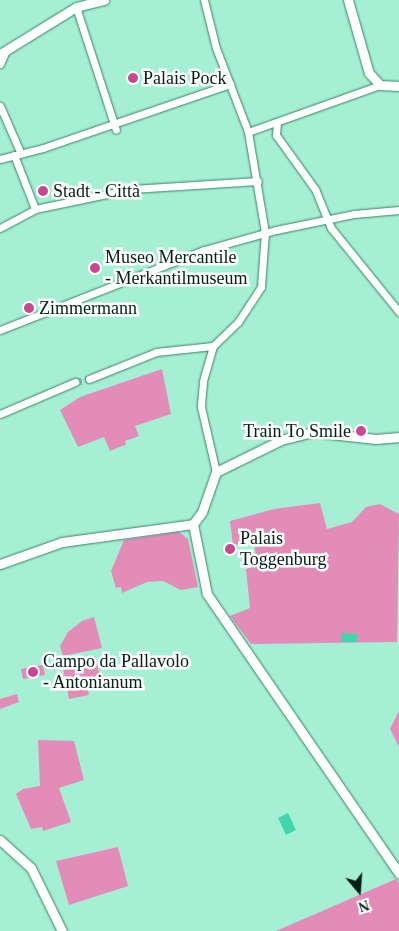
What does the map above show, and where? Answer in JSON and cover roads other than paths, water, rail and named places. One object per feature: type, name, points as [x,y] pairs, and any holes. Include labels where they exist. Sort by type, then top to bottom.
[{"type":"street","points":[[0,64],[2,53],[76,7],[104,0]]},
{"type":"street","points":[[0,564],[49,545],[86,538],[193,524],[202,512],[216,472],[201,407],[203,382],[213,346],[238,322],[260,287],[265,232],[258,181],[248,132],[216,48],[204,0]]},
{"type":"street","points":[[348,0],[369,72],[380,85]]},
{"type":"street","points":[[76,7],[115,126]]},
{"type":"street","points":[[0,159],[115,126],[230,84]]},
{"type":"street","points":[[248,132],[380,85],[399,86]]},
{"type":"street","points":[[0,106],[17,155],[18,167],[35,209]]},
{"type":"street","points":[[277,123],[276,135],[315,189],[328,220],[342,243],[399,312]]},
{"type":"street","points":[[0,228],[35,209],[132,189],[258,181]]},
{"type":"street","points":[[0,330],[173,261],[265,232],[328,220],[399,210]]},
{"type":"street","points":[[88,379],[156,352],[213,346]]},
{"type":"street","points":[[0,414],[75,382]]},
{"type":"street","points":[[216,472],[292,436],[312,432],[376,440],[399,437]]},
{"type":"street","points":[[193,524],[207,594],[399,873]]},
{"type":"street","points":[[0,840],[31,868],[62,931]]},
{"type":"tunnel","points":[[75,382],[89,379]]},
{"type":"place","name":"Palais Pock","points":[[133,78]]},
{"type":"place","name":"Stadt - Città","points":[[43,191]]},
{"type":"place","name":"Museo Mercantile - Merkantilmuseum","points":[[95,268]]},
{"type":"place","name":"Zimmermann","points":[[29,308]]},
{"type":"place","name":"Train To Smile","points":[[361,431]]},
{"type":"place","name":"Palais Toggenburg","points":[[230,549]]},
{"type":"place","name":"Campo da Pallavolo - Antonianum","points":[[33,672]]}]
